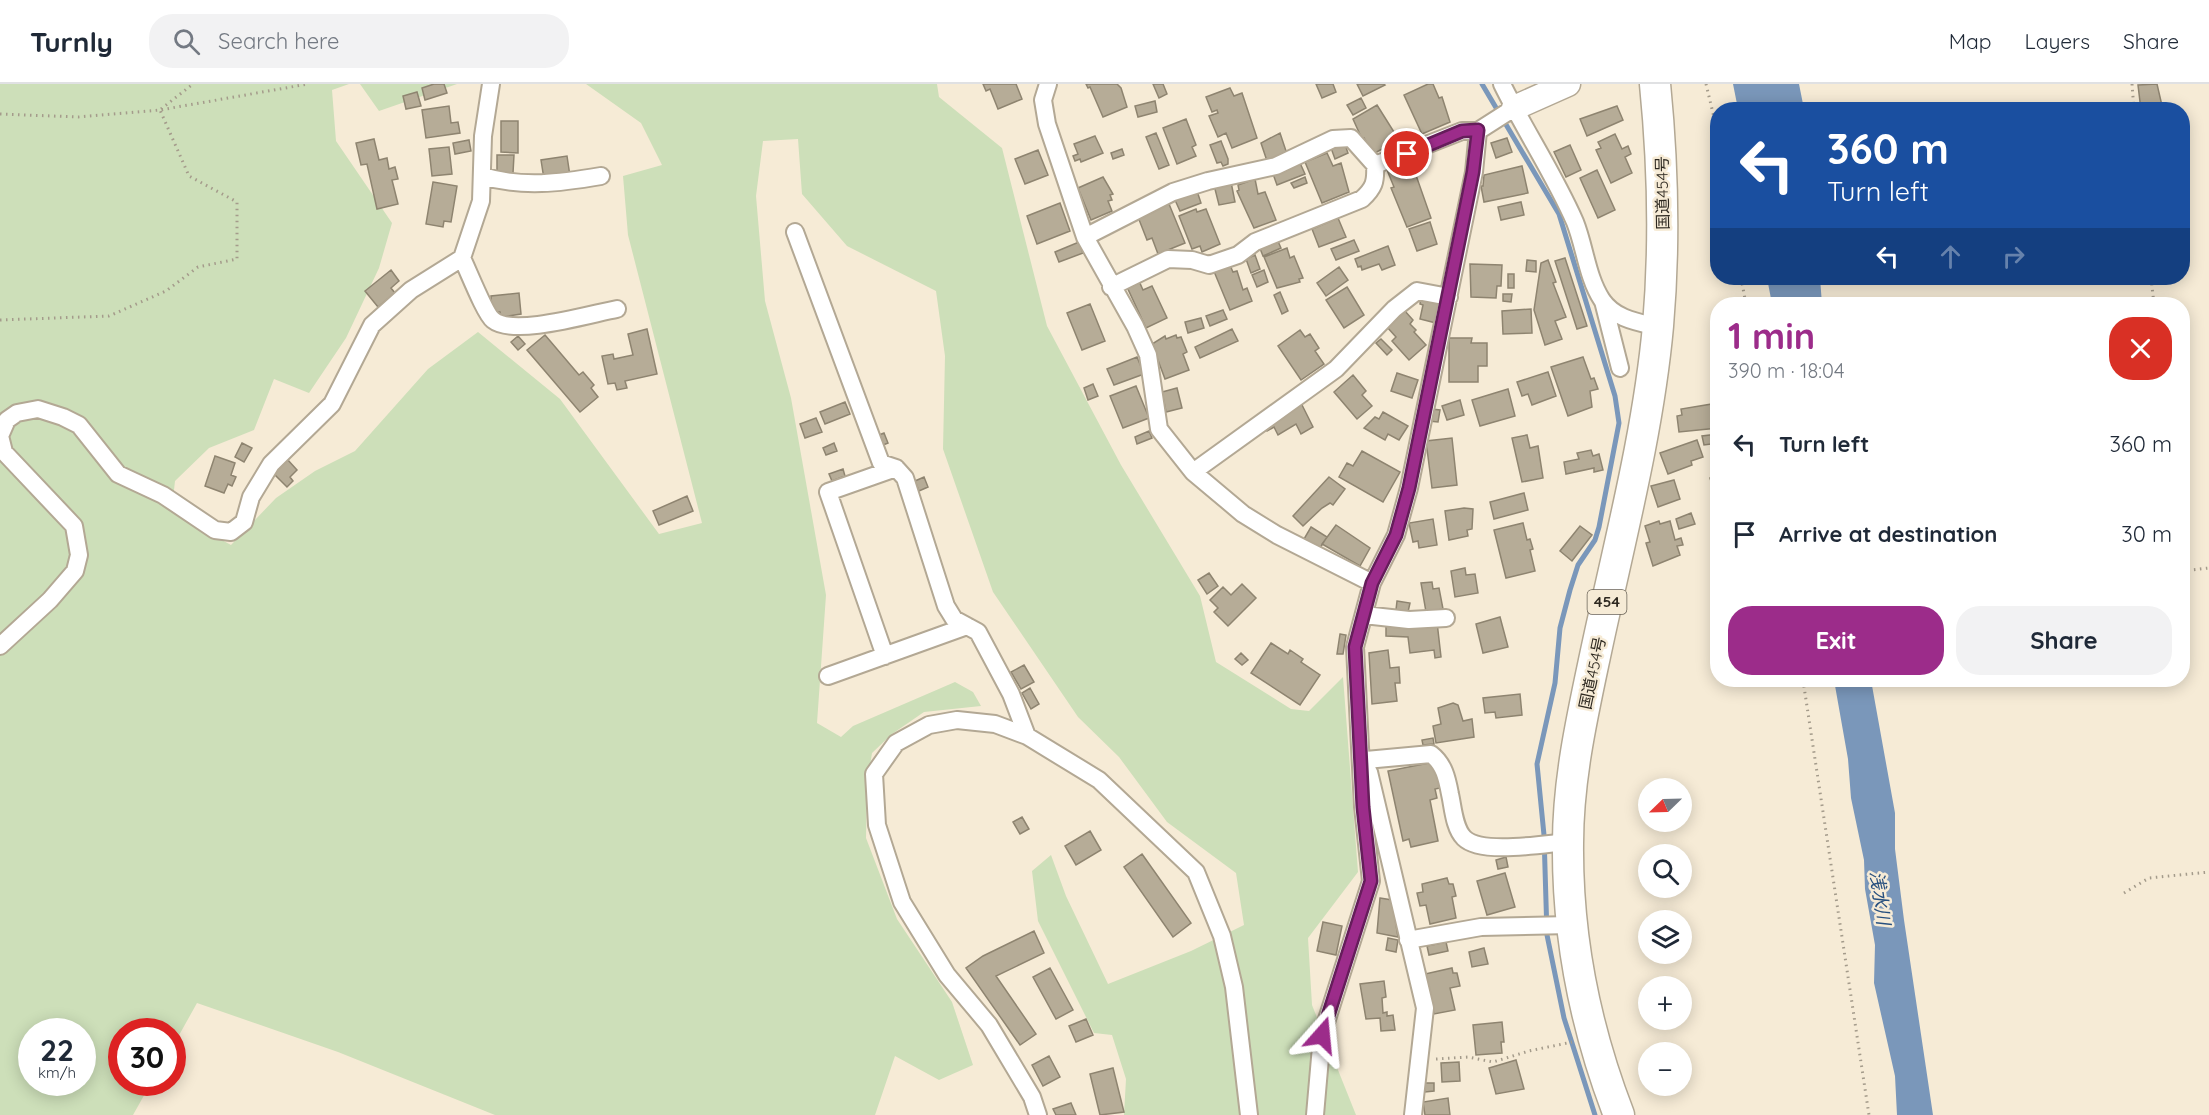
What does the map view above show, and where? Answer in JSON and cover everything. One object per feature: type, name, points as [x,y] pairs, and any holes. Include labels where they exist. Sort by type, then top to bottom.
[{"type":"highway","name":"国道454号","points":[[1619,1115],[1591,1034],[1575,963],[1568,842],[1580,726],[1641,438],[1658,327],[1662,233],[1661,147],[1655,84]]},
{"type":"street","points":[[0,646],[57,593],[75,571],[80,555],[74,526],[4,452],[0,436],[7,420],[17,413],[38,409],[80,425],[118,474],[163,495],[215,530],[231,532],[244,522],[251,497],[271,464],[332,404],[372,325],[411,290],[462,258],[481,201],[483,136],[490,84]]},
{"type":"street","points":[[1048,84],[1043,100],[1047,124],[1084,237],[1135,326],[1148,355],[1159,429],[1193,472],[1243,514],[1277,535],[1372,583]]},
{"type":"street","points":[[1502,84],[1576,225],[1593,280],[1603,301],[1620,368]]},
{"type":"street","points":[[1375,165],[1462,131],[1478,130],[1514,108],[1568,84]]},
{"type":"street","points":[[1315,1115],[1322,1035],[1371,881],[1355,647],[1372,583],[1396,535],[1409,488],[1449,297],[1473,172],[1478,130]]},
{"type":"street","points":[[1084,237],[1173,192],[1208,181],[1276,166],[1333,139],[1351,138],[1375,165],[1376,180],[1372,190],[1362,199],[1255,242],[1238,255],[1209,265],[1192,260],[1168,259],[1111,287]]},
{"type":"street","points":[[482,176],[506,183],[532,184],[565,183],[602,176]]},
{"type":"street","points":[[795,232],[881,464],[896,468],[905,478],[946,606],[954,619],[978,632],[1011,694],[1027,736]]},
{"type":"street","points":[[462,258],[491,319],[502,326],[522,327],[616,309]]},
{"type":"street","points":[[1193,472],[1336,369],[1394,309],[1418,291],[1449,297]]},
{"type":"street","points":[[1603,301],[1626,320],[1658,327]]},
{"type":"street","points":[[885,656],[828,492],[896,468]]},
{"type":"street","points":[[1364,615],[1408,620],[1446,618]]},
{"type":"street","points":[[828,676],[967,626]]},
{"type":"street","points":[[1038,1115],[1032,1097],[989,1025],[947,975],[902,902],[877,825],[874,774],[896,743],[929,725],[957,720],[995,724],[1027,736],[1099,780],[1196,872],[1222,936],[1234,987],[1249,1115]]},
{"type":"street","points":[[1363,754],[1431,754],[1440,761],[1448,781],[1455,822],[1464,838],[1482,847],[1568,842]]},
{"type":"street","points":[[1363,754],[1425,1008],[1413,1115]]},
{"type":"street","points":[[1408,940],[1481,927],[1571,925]]},
{"type":"path","points":[[160,110],[193,84]]},
{"type":"path","points":[[0,114],[78,117],[160,110],[308,84]]},
{"type":"path","points":[[1706,84],[1710,102]]},
{"type":"path","points":[[2132,84],[2133,102]]},
{"type":"path","points":[[0,320],[109,316],[166,291],[198,267],[237,259],[237,202],[189,176],[160,110]]},
{"type":"path","points":[[2190,570],[2209,568]]},
{"type":"path","points":[[1804,687],[1869,1115]]},
{"type":"path","points":[[2124,893],[2149,878],[2209,872]]},
{"type":"path","points":[[1419,1060],[1468,1057],[1493,1062],[1529,1051],[1561,1046],[1591,1034]]},
{"type":"green space","points":[[0,84],[349,84],[332,90],[336,141],[392,223],[379,268],[346,338],[309,393],[274,379],[254,430],[209,448],[175,481],[173,499],[196,526],[231,545],[276,498],[315,471],[355,451],[428,369],[478,332],[560,399],[659,534],[702,523],[628,235],[623,176],[662,165],[641,123],[586,84],[937,84],[939,97],[1002,148],[1047,326],[1121,465],[1200,596],[1216,662],[1291,709],[1309,711],[1343,677],[1358,872],[1308,938],[1312,1005],[1356,1115],[1124,1115],[1126,1079],[1112,1035],[1094,1033],[1038,921],[1032,871],[1051,855],[1066,896],[1108,984],[1191,951],[1244,925],[1236,873],[1167,822],[1119,757],[1078,717],[993,592],[943,449],[945,356],[936,291],[847,246],[802,194],[798,139],[763,141],[756,196],[765,301],[791,398],[826,595],[817,723],[841,737],[853,726],[955,682],[973,692],[981,706],[924,712],[892,734],[872,753],[867,784],[866,838],[897,919],[952,1002],[973,1065],[939,1080],[895,1056],[875,1115],[495,1115],[338,1052],[197,1003],[186,1023],[186,1018],[108,1018],[108,1096],[144,1096],[133,1115],[0,1115]]},
{"type":"green space","points":[[360,84],[457,84],[379,111]]},
{"type":"water","points":[[1733,84],[1799,84],[1803,102],[1737,102]]},
{"type":"water","points":[[1768,285],[1821,285],[1821,297],[1771,297]]},
{"type":"water","name":"浅水川","points":[[1835,687],[1872,687],[1895,813],[1895,849],[1933,1115],[1897,1115],[1895,1076],[1874,983],[1875,945],[1865,889],[1864,860],[1851,798],[1848,759]]},
{"type":"building","points":[[444,84],[447,93],[425,100],[422,88]]},
{"type":"building","points":[[983,84],[1016,84],[1022,99],[998,109],[990,89],[986,91]]},
{"type":"building","points":[[1086,84],[1117,84],[1121,88],[1127,107],[1103,117],[1090,87],[1088,88]]},
{"type":"building","points":[[1153,84],[1163,84],[1167,94],[1159,98]]},
{"type":"building","points":[[1316,84],[1333,84],[1336,92],[1322,98]]},
{"type":"building","points":[[1357,84],[1384,84],[1385,85],[1363,96]]},
{"type":"building","points":[[1433,84],[1439,98],[1442,97],[1450,122],[1422,134],[1404,95]]},
{"type":"building","points":[[2157,84],[2161,102],[2140,102],[2138,85]]},
{"type":"building","points":[[1230,88],[1234,96],[1242,93],[1257,138],[1232,148],[1226,133],[1218,137],[1209,116],[1218,113],[1217,110],[1212,112],[1206,97]]},
{"type":"building","points":[[417,92],[421,106],[406,109],[403,96]]},
{"type":"building","points":[[1361,98],[1366,108],[1353,115],[1347,105]]},
{"type":"building","points":[[1155,101],[1157,112],[1138,117],[1135,106]]},
{"type":"building","points":[[1377,105],[1399,140],[1373,154],[1364,138],[1362,139],[1353,119]]},
{"type":"building","points":[[449,106],[451,123],[458,122],[460,133],[426,138],[422,110]]},
{"type":"building","points":[[1617,106],[1623,120],[1587,136],[1580,119]]},
{"type":"building","points":[[1186,119],[1196,145],[1192,147],[1196,156],[1177,164],[1163,128]]},
{"type":"building","points":[[501,121],[518,121],[518,153],[501,152]]},
{"type":"building","points":[[1156,133],[1169,165],[1159,169],[1146,137]]},
{"type":"building","points":[[1280,133],[1287,154],[1267,161],[1261,143]]},
{"type":"building","points":[[1615,134],[1622,149],[1628,146],[1631,154],[1625,157],[1632,173],[1611,183],[1596,150],[1601,148],[1598,142]]},
{"type":"building","points":[[1095,136],[1103,153],[1081,162],[1080,159],[1075,161],[1073,156],[1078,154],[1074,144]]},
{"type":"building","points":[[1507,138],[1512,152],[1496,158],[1491,143]]},
{"type":"building","points":[[374,139],[379,160],[387,158],[389,169],[395,167],[398,179],[392,180],[398,204],[377,209],[367,164],[361,165],[356,143]]},
{"type":"building","points":[[469,140],[471,151],[455,154],[453,143]]},
{"type":"building","points":[[1221,141],[1228,159],[1228,164],[1223,166],[1221,162],[1217,163],[1210,145]]},
{"type":"building","points":[[1344,142],[1348,153],[1335,159],[1331,148]]},
{"type":"building","points":[[1570,145],[1581,170],[1566,177],[1554,152]]},
{"type":"building","points":[[449,147],[452,174],[432,176],[429,149]]},
{"type":"building","points":[[1122,149],[1124,155],[1113,159],[1111,153]]},
{"type":"building","points":[[1038,150],[1048,175],[1025,184],[1015,159]]},
{"type":"building","points":[[1327,153],[1333,166],[1341,163],[1349,192],[1322,203],[1305,162]]},
{"type":"building","points":[[497,155],[514,155],[513,173],[497,173]]},
{"type":"building","points":[[567,156],[570,176],[544,179],[541,160]]},
{"type":"building","points":[[1411,161],[1431,218],[1407,227],[1391,188],[1394,187],[1387,170]]},
{"type":"building","points":[[1300,163],[1305,174],[1277,185],[1273,174]]},
{"type":"building","points":[[1522,166],[1528,193],[1484,202],[1481,186],[1483,186],[1484,175]]},
{"type":"building","points":[[1597,170],[1615,210],[1598,218],[1580,178]]},
{"type":"building","points":[[1103,177],[1113,194],[1110,195],[1112,200],[1108,201],[1112,211],[1091,220],[1078,188]]},
{"type":"building","points":[[1305,177],[1307,183],[1294,188],[1291,183]]},
{"type":"building","points":[[1255,179],[1258,194],[1265,192],[1276,220],[1254,228],[1237,191],[1239,190],[1238,185]]},
{"type":"building","points":[[433,182],[457,186],[451,222],[444,221],[443,227],[426,224]]},
{"type":"building","points":[[1231,182],[1235,202],[1219,205],[1214,185]]},
{"type":"building","points":[[1197,191],[1201,203],[1180,211],[1175,200]]},
{"type":"building","points":[[1521,202],[1524,215],[1501,220],[1498,207]]},
{"type":"building","points":[[1060,203],[1070,231],[1037,244],[1027,216]]},
{"type":"building","points":[[1169,204],[1185,243],[1158,254],[1152,238],[1147,240],[1138,217]]},
{"type":"building","points":[[1196,209],[1197,212],[1206,209],[1220,244],[1202,252],[1200,246],[1192,249],[1179,216]]},
{"type":"building","points":[[1338,218],[1346,237],[1319,247],[1312,229]]},
{"type":"building","points":[[1430,222],[1437,244],[1417,251],[1409,229]]},
{"type":"building","points":[[1277,239],[1281,248],[1263,256],[1259,246]]},
{"type":"building","points":[[1354,240],[1359,251],[1336,260],[1331,249]]},
{"type":"building","points":[[1079,242],[1083,253],[1059,262],[1055,252]]},
{"type":"building","points":[[1388,246],[1395,265],[1382,270],[1379,264],[1362,270],[1361,266],[1358,267],[1355,259]]},
{"type":"building","points":[[1287,248],[1290,258],[1294,256],[1303,278],[1299,279],[1300,282],[1277,288],[1264,257]]},
{"type":"building","points":[[1255,255],[1260,269],[1251,273],[1246,259]]},
{"type":"building","points":[[1565,258],[1587,326],[1577,329],[1555,261]]},
{"type":"building","points":[[1527,260],[1536,261],[1536,272],[1526,271]]},
{"type":"building","points":[[1548,260],[1556,282],[1553,283],[1566,317],[1555,321],[1562,339],[1545,345],[1534,310],[1541,263]]},
{"type":"building","points":[[1229,263],[1233,272],[1237,271],[1243,290],[1247,288],[1252,301],[1230,310],[1213,269]]},
{"type":"building","points":[[1470,264],[1502,265],[1501,286],[1497,286],[1496,298],[1471,297]]},
{"type":"building","points":[[1339,267],[1348,280],[1326,296],[1317,283]]},
{"type":"building","points":[[391,270],[399,281],[391,288],[395,293],[378,307],[365,291]]},
{"type":"building","points":[[1264,270],[1268,282],[1257,287],[1252,275]]},
{"type":"building","points":[[1508,274],[1514,274],[1514,288],[1508,288]]},
{"type":"building","points":[[1139,281],[1143,290],[1152,286],[1167,318],[1146,328],[1127,287]]},
{"type":"building","points":[[1347,287],[1364,315],[1344,328],[1326,300]]},
{"type":"building","points":[[1280,292],[1288,311],[1282,314],[1274,295]]},
{"type":"building","points":[[519,293],[521,314],[501,317],[500,312],[492,312],[491,296]]},
{"type":"building","points":[[1503,294],[1512,294],[1511,302],[1503,301]]},
{"type":"building","points":[[1421,296],[1442,301],[1436,323],[1420,319],[1423,305],[1420,304]]},
{"type":"building","points":[[1090,304],[1105,341],[1082,350],[1067,313]]},
{"type":"building","points":[[1531,309],[1532,333],[1503,334],[1502,311]]},
{"type":"building","points":[[1223,310],[1227,319],[1210,326],[1206,316]]},
{"type":"building","points":[[1404,310],[1413,320],[1410,324],[1416,330],[1414,332],[1426,345],[1409,360],[1392,341],[1396,337],[1387,327]]},
{"type":"building","points":[[1201,318],[1204,328],[1188,333],[1185,322]]},
{"type":"building","points":[[647,329],[657,374],[625,381],[627,388],[617,390],[615,383],[608,384],[602,356],[613,354],[614,359],[633,355],[628,334]]},
{"type":"building","points":[[1232,329],[1238,341],[1200,358],[1195,347]]},
{"type":"building","points":[[1300,330],[1305,337],[1310,334],[1319,348],[1315,351],[1324,364],[1301,380],[1278,346]]},
{"type":"building","points":[[545,335],[579,375],[583,372],[594,385],[591,388],[598,397],[580,412],[527,350]]},
{"type":"building","points":[[1176,335],[1177,338],[1181,337],[1187,352],[1183,354],[1189,370],[1165,379],[1152,344],[1165,336],[1166,339]]},
{"type":"building","points":[[518,336],[525,344],[518,350],[511,342]]},
{"type":"building","points":[[1449,338],[1472,338],[1471,343],[1487,343],[1487,366],[1478,366],[1478,382],[1449,382]]},
{"type":"building","points":[[1381,339],[1392,350],[1387,355],[1376,343]]},
{"type":"building","points":[[1137,357],[1144,374],[1114,385],[1107,369]]},
{"type":"building","points":[[1583,357],[1591,379],[1594,378],[1598,389],[1590,391],[1592,407],[1568,416],[1551,367]]},
{"type":"building","points":[[1548,372],[1556,396],[1532,405],[1528,394],[1522,396],[1517,382]]},
{"type":"building","points":[[1397,373],[1418,380],[1412,398],[1391,391]]},
{"type":"building","points":[[1353,375],[1366,391],[1362,395],[1372,406],[1357,419],[1334,392]]},
{"type":"building","points":[[1093,384],[1098,396],[1088,400],[1084,388]]},
{"type":"building","points":[[1136,386],[1149,418],[1123,428],[1110,396]]},
{"type":"building","points":[[1177,388],[1182,408],[1166,412],[1162,392]]},
{"type":"building","points":[[1508,389],[1515,416],[1480,426],[1472,400]]},
{"type":"building","points":[[1460,400],[1464,415],[1447,420],[1442,406]]},
{"type":"building","points":[[1300,401],[1313,427],[1301,434],[1296,424],[1278,435],[1274,427],[1267,431],[1264,426]]},
{"type":"building","points":[[845,402],[850,414],[825,424],[820,412]]},
{"type":"building","points":[[1710,404],[1710,429],[1679,432],[1677,416],[1682,415],[1681,409]]},
{"type":"building","points":[[1431,409],[1440,410],[1438,422],[1429,421]]},
{"type":"building","points":[[1383,412],[1408,426],[1399,440],[1388,434],[1385,440],[1364,428],[1375,417],[1379,419]]},
{"type":"building","points":[[816,418],[822,432],[805,438],[800,424]]},
{"type":"building","points":[[1149,431],[1152,438],[1137,444],[1135,437]]},
{"type":"building","points":[[884,433],[888,443],[883,445],[879,435]]},
{"type":"building","points":[[1527,435],[1530,448],[1538,446],[1543,478],[1522,482],[1512,438]]},
{"type":"building","points":[[1710,435],[1710,444],[1704,445],[1702,436]]},
{"type":"building","points":[[1452,438],[1457,485],[1432,488],[1426,441]]},
{"type":"building","points":[[1697,440],[1703,457],[1691,461],[1692,465],[1668,474],[1660,453]]},
{"type":"building","points":[[242,443],[252,448],[244,462],[235,457]]},
{"type":"building","points":[[834,443],[837,451],[826,455],[823,448]]},
{"type":"building","points":[[1591,450],[1593,456],[1599,454],[1603,470],[1594,472],[1594,468],[1566,474],[1564,462],[1579,459],[1577,453]]},
{"type":"building","points":[[1362,451],[1400,472],[1383,502],[1339,477],[1347,463],[1353,466]]},
{"type":"building","points":[[215,456],[235,463],[231,475],[236,477],[232,486],[228,484],[224,493],[205,486]]},
{"type":"building","points":[[287,459],[297,470],[290,477],[293,481],[287,487],[273,473]]},
{"type":"building","points":[[843,469],[845,476],[832,481],[829,474]]},
{"type":"building","points":[[924,477],[928,487],[919,491],[915,481]]},
{"type":"building","points":[[1329,477],[1345,489],[1333,505],[1330,503],[1322,508],[1303,526],[1293,516]]},
{"type":"building","points":[[1674,480],[1680,499],[1658,507],[1651,486]]},
{"type":"building","points":[[1524,493],[1528,510],[1494,519],[1490,502]]},
{"type":"building","points":[[687,496],[693,511],[659,525],[653,511]]},
{"type":"building","points":[[1473,509],[1472,529],[1467,530],[1468,536],[1449,540],[1445,511]]},
{"type":"building","points":[[1691,513],[1695,524],[1679,529],[1676,519]]},
{"type":"building","points":[[1433,519],[1437,545],[1419,548],[1418,541],[1413,542],[1409,523]]},
{"type":"building","points":[[1659,521],[1660,524],[1670,521],[1675,540],[1681,538],[1683,545],[1677,546],[1680,555],[1653,566],[1646,543],[1650,542],[1645,526]]},
{"type":"building","points":[[1523,523],[1527,540],[1530,539],[1533,549],[1530,550],[1535,571],[1506,578],[1494,530]]},
{"type":"building","points":[[1336,525],[1370,548],[1360,566],[1322,544]]},
{"type":"building","points":[[1580,526],[1592,535],[1572,561],[1560,551]]},
{"type":"building","points":[[1311,527],[1327,537],[1320,548],[1304,539]]},
{"type":"building","points":[[1465,568],[1466,575],[1475,574],[1478,593],[1455,597],[1451,571]]},
{"type":"building","points":[[1209,573],[1218,586],[1207,594],[1198,580]]},
{"type":"building","points":[[1432,582],[1433,589],[1439,588],[1443,609],[1426,612],[1421,583]]},
{"type":"building","points":[[1242,584],[1256,598],[1228,626],[1214,612],[1218,608],[1210,600],[1223,587],[1231,595]]},
{"type":"building","points":[[1397,601],[1410,603],[1408,612],[1396,610]]},
{"type":"building","points":[[1500,617],[1508,647],[1483,653],[1476,624]]},
{"type":"building","points":[[1437,622],[1441,657],[1435,658],[1434,650],[1410,653],[1408,637],[1386,636],[1386,624]]},
{"type":"building","points":[[1340,634],[1346,635],[1343,654],[1337,654]]},
{"type":"building","points":[[1271,643],[1288,654],[1290,650],[1303,659],[1301,662],[1320,675],[1300,705],[1251,673]]},
{"type":"building","points":[[1388,650],[1390,668],[1399,667],[1400,683],[1395,683],[1397,701],[1372,704],[1369,653]]},
{"type":"building","points":[[1241,653],[1248,660],[1242,665],[1235,659]]},
{"type":"building","points":[[1024,665],[1034,682],[1021,689],[1011,672]]},
{"type":"building","points":[[1030,688],[1039,704],[1031,709],[1022,693]]},
{"type":"building","points":[[1520,694],[1522,715],[1496,718],[1495,712],[1485,713],[1483,698]]},
{"type":"building","points":[[1453,703],[1458,705],[1463,721],[1472,719],[1474,737],[1436,743],[1433,726],[1441,724],[1438,708]]},
{"type":"building","points":[[1433,738],[1434,744],[1423,745],[1422,740]]},
{"type":"building","points":[[1434,762],[1440,788],[1435,789],[1437,798],[1430,800],[1438,841],[1411,847],[1409,839],[1403,841],[1388,771]]},
{"type":"building","points":[[1022,817],[1029,829],[1020,834],[1013,822]]},
{"type":"building","points":[[1090,831],[1101,850],[1076,865],[1065,846]]},
{"type":"building","points":[[1142,854],[1191,923],[1173,937],[1124,867]]},
{"type":"building","points":[[1506,857],[1508,867],[1498,869],[1496,860]]},
{"type":"building","points":[[1505,873],[1515,907],[1487,915],[1477,881]]},
{"type":"building","points":[[1447,878],[1449,884],[1453,884],[1456,896],[1452,897],[1456,918],[1430,924],[1426,905],[1420,906],[1417,893],[1423,892],[1422,884]]},
{"type":"building","points":[[1380,898],[1392,900],[1398,937],[1377,933]]},
{"type":"building","points":[[1323,922],[1342,926],[1336,955],[1317,951]]},
{"type":"building","points":[[1034,931],[1044,953],[996,976],[1036,1034],[1020,1045],[966,968],[983,956]]},
{"type":"building","points":[[1388,938],[1398,940],[1396,952],[1386,950]]},
{"type":"building","points":[[1446,942],[1448,951],[1429,955],[1427,946]]},
{"type":"building","points":[[1484,948],[1488,964],[1472,967],[1469,952]]},
{"type":"building","points":[[1050,968],[1073,1010],[1056,1019],[1033,977]]},
{"type":"building","points":[[1452,968],[1453,973],[1457,973],[1460,986],[1450,988],[1455,1010],[1434,1014],[1425,974]]},
{"type":"building","points":[[1384,981],[1386,997],[1382,998],[1383,1013],[1387,1012],[1387,1016],[1393,1015],[1395,1030],[1381,1031],[1380,1018],[1366,1019],[1360,984]]},
{"type":"building","points":[[1086,1019],[1093,1035],[1076,1042],[1069,1026]]},
{"type":"building","points":[[1502,1022],[1504,1042],[1501,1042],[1502,1053],[1476,1055],[1473,1025]]},
{"type":"building","points":[[1049,1056],[1060,1077],[1043,1086],[1032,1065]]},
{"type":"building","points":[[1516,1060],[1524,1089],[1496,1094],[1489,1068]]},
{"type":"building","points":[[1459,1062],[1460,1081],[1442,1082],[1441,1063]]},
{"type":"building","points":[[1113,1068],[1124,1112],[1100,1115],[1090,1074]]},
{"type":"building","points":[[1424,1083],[1434,1083],[1434,1091],[1425,1092]]},
{"type":"building","points":[[1448,1098],[1450,1115],[1425,1115],[1423,1102]]},
{"type":"building","points":[[1071,1103],[1076,1115],[1056,1115],[1053,1109]]},
{"type":"waterway","points":[[1482,84],[1559,214],[1615,396],[1619,423],[1599,527],[1595,540],[1578,565],[1560,628],[1555,683],[1537,764],[1544,835],[1547,935],[1564,1018],[1595,1115]]},
{"type":"route","points":[[1322,1035],[1371,881],[1363,807],[1355,647],[1372,583],[1396,535],[1409,488],[1449,297],[1473,172],[1478,130],[1462,131],[1407,154]]}]
